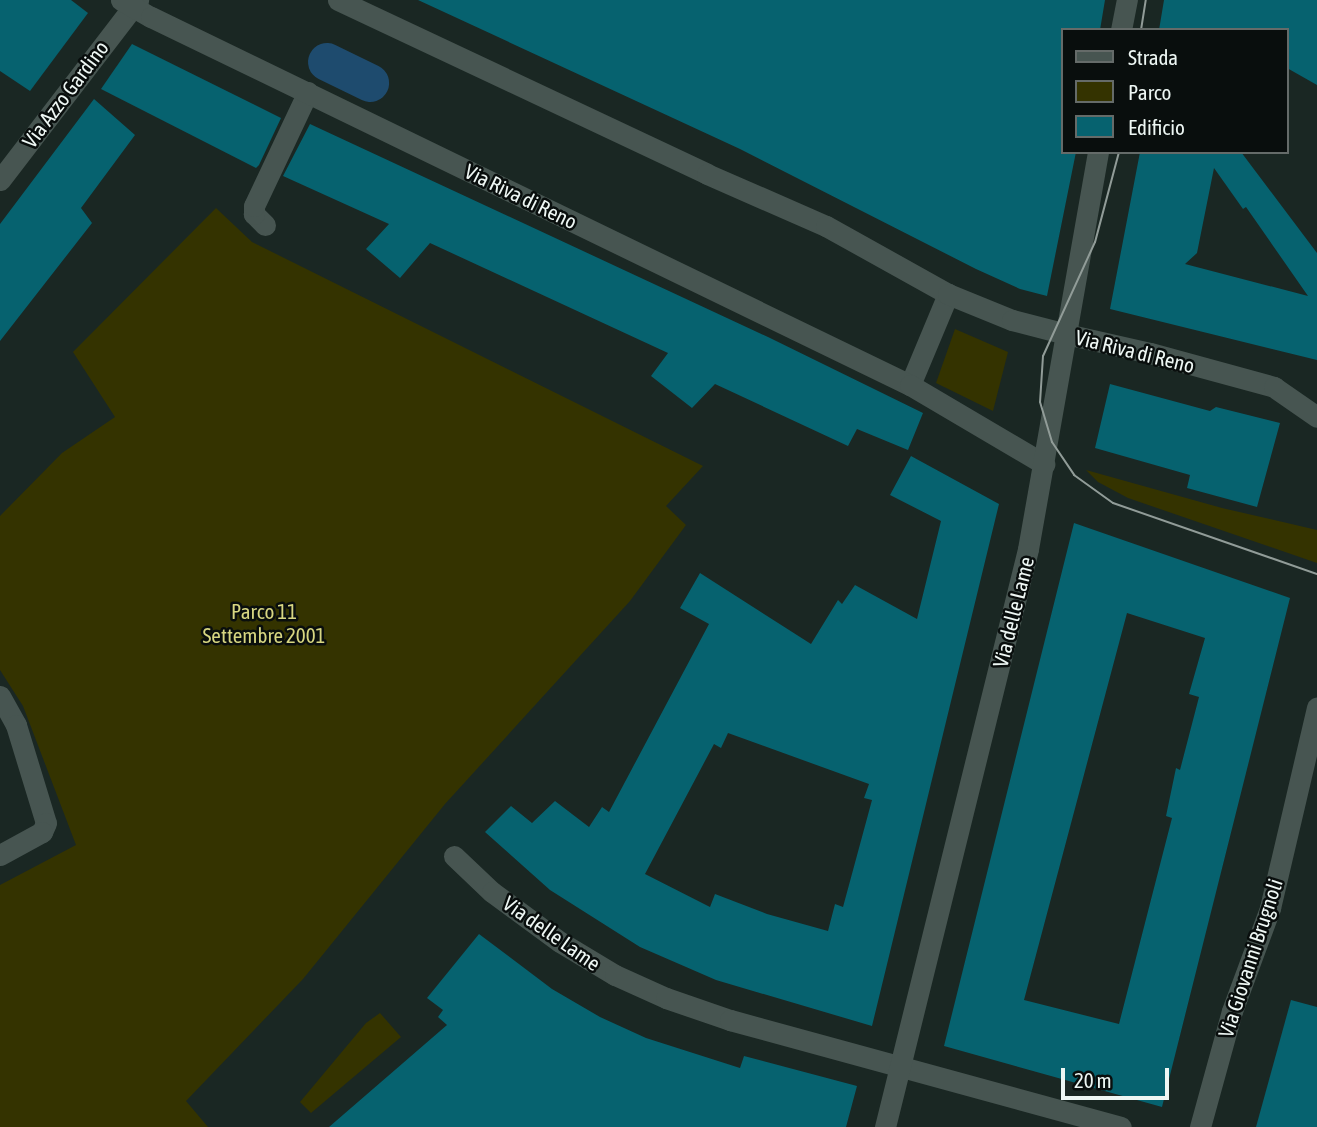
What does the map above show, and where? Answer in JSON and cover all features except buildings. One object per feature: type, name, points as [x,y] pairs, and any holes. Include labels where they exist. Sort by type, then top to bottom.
[{"type":"street","name":"Via Riva di Reno","points":[[338,0],[707,174],[826,226],[948,294],[1012,320],[1274,387],[1317,417]]},
{"type":"street","points":[[1121,28],[1127,0]]},
{"type":"street","name":"Via Riva di Reno","points":[[130,2],[307,92],[910,385],[1044,464]]},
{"type":"street","name":"Via Azzo Gardino","points":[[0,180],[130,2]]},
{"type":"street","points":[[265,225],[254,214],[254,206],[307,92]]},
{"type":"street","name":"Via delle Lame","points":[[885,1127],[1028,549],[1098,154]]},
{"type":"street","points":[[910,385],[948,294]]},
{"type":"street","points":[[0,696],[16,725],[46,823],[42,832],[0,855]]},
{"type":"street","name":"Via Giovanni Brugnoli","points":[[1199,1127],[1232,1011],[1270,908],[1315,714]]},
{"type":"street","name":"Via delle Lame","points":[[453,856],[533,923],[586,959],[637,986],[730,1020],[901,1066]]},
{"type":"street","points":[[901,1066],[1121,1127]]},
{"type":"green space","name":"Parco 11 Settembre 2001","points":[[216,208],[252,242],[703,466],[666,506],[686,525],[630,601],[445,804],[303,979],[186,1101],[208,1127],[0,1127],[0,885],[76,845],[23,706],[0,670],[0,516],[62,453],[115,417],[73,352]]},
{"type":"green space","points":[[955,329],[1008,352],[993,411],[936,383]]},
{"type":"green space","points":[[1086,470],[1222,508],[1317,530],[1317,563],[1128,498],[1098,482]]},
{"type":"green space","points":[[380,1013],[401,1037],[311,1113],[300,1102],[366,1023]]},
{"type":"waterway","points":[[327,62],[370,83]]},
{"type":"tram line","points":[[1141,28],[1146,0]]},
{"type":"tram line","points":[[1118,154],[1095,242],[1043,356],[1040,402],[1052,442],[1074,475],[1113,503],[1317,574]]}]
